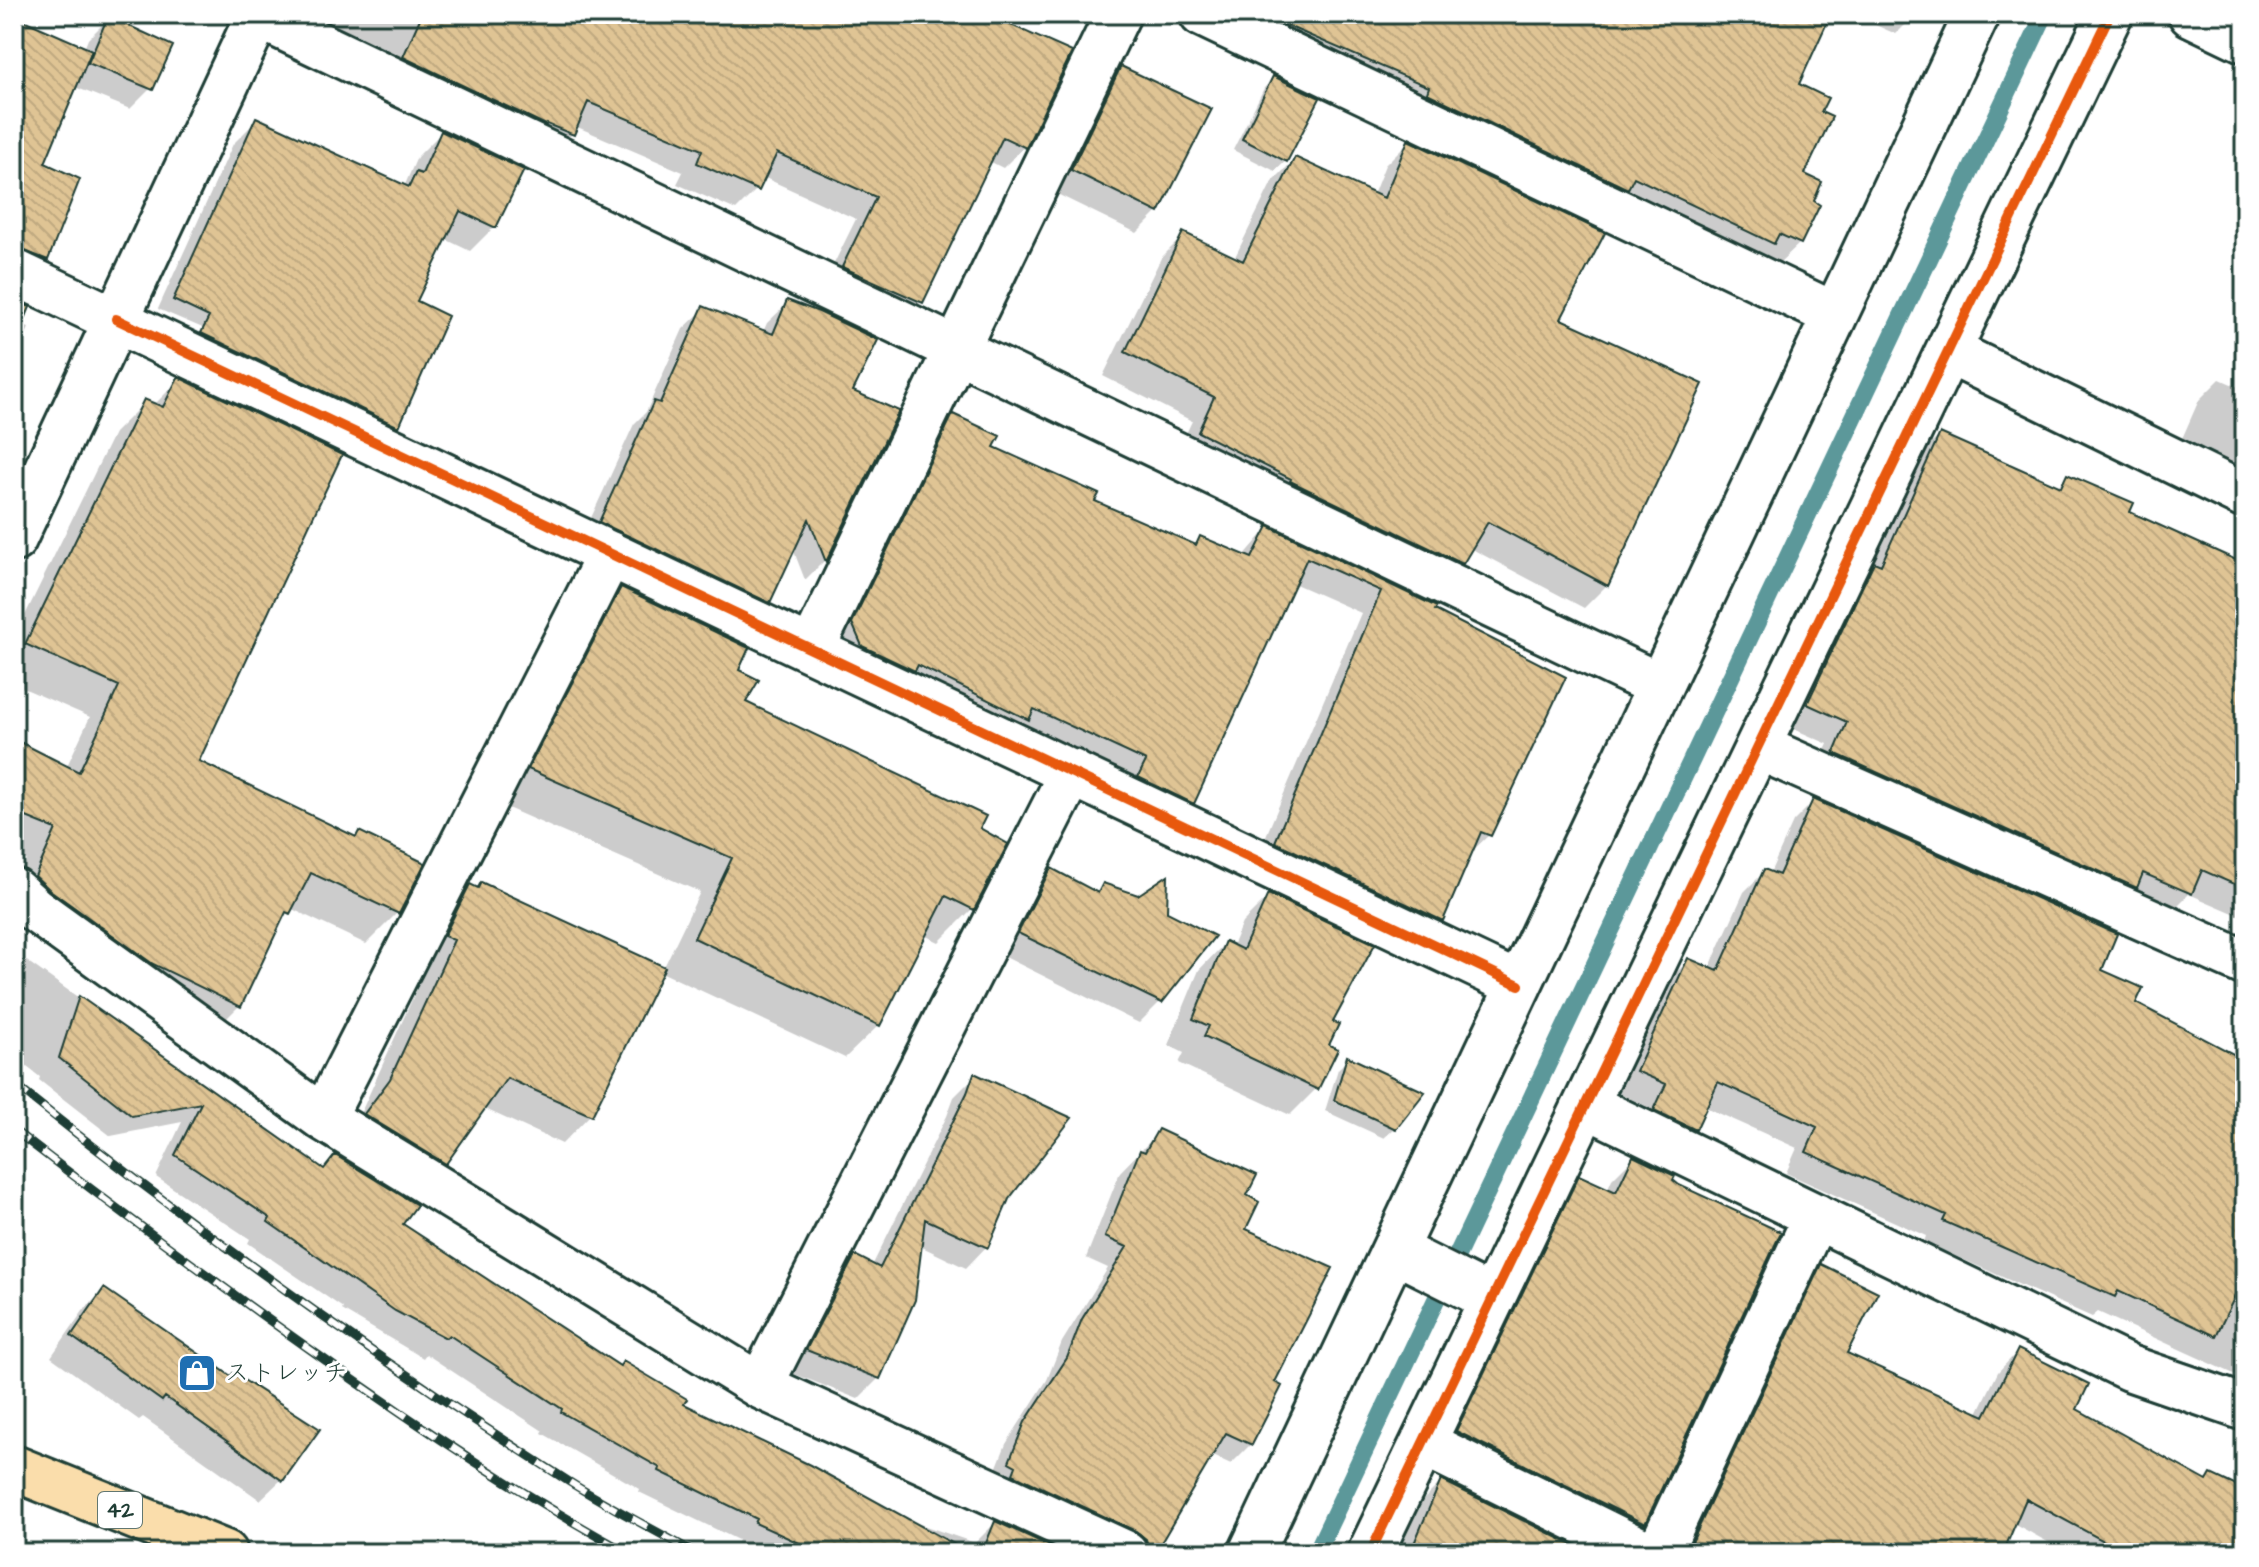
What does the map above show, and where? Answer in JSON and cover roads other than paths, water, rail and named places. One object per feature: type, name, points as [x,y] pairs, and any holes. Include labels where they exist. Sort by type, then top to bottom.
[{"type":"main road","name":"42","points":[[14,1468],[152,1537],[225,1553]]},
{"type":"street","points":[[14,539],[257,14],[1660,686]]},
{"type":"street","points":[[812,649],[1118,14]]},
{"type":"street","points":[[1202,14],[1835,315]]},
{"type":"street","points":[[1251,1553],[1977,14]]},
{"type":"street","points":[[1370,1553],[2110,14]]},
{"type":"street","points":[[2191,14],[2245,40]]},
{"type":"street","points":[[14,272],[1519,985]]},
{"type":"street","points":[[1948,351],[2245,496]]},
{"type":"street","points":[[323,1118],[610,554]]},
{"type":"street","points":[[1758,747],[2245,963]]},
{"type":"street","points":[[760,1386],[1072,772]]},
{"type":"street","points":[[14,891],[34,909],[323,1118],[760,1386],[1125,1553]]},
{"type":"street","points":[[1586,1105],[2129,1368],[2245,1408]]},
{"type":"street","points":[[1659,1553],[1816,1216]]},
{"type":"street","points":[[1394,1250],[1492,1299]]},
{"type":"street","points":[[1423,1443],[1646,1553]]},
{"type":"waterway","points":[[1316,1553],[2045,14]]},
{"type":"railway","points":[[14,1084],[216,1240],[355,1339],[568,1481],[695,1553]]},
{"type":"railway","points":[[14,1130],[306,1347],[487,1469],[628,1553]]},
{"type":"place","name":"ストレッチ","points":[[197,1373]]}]
